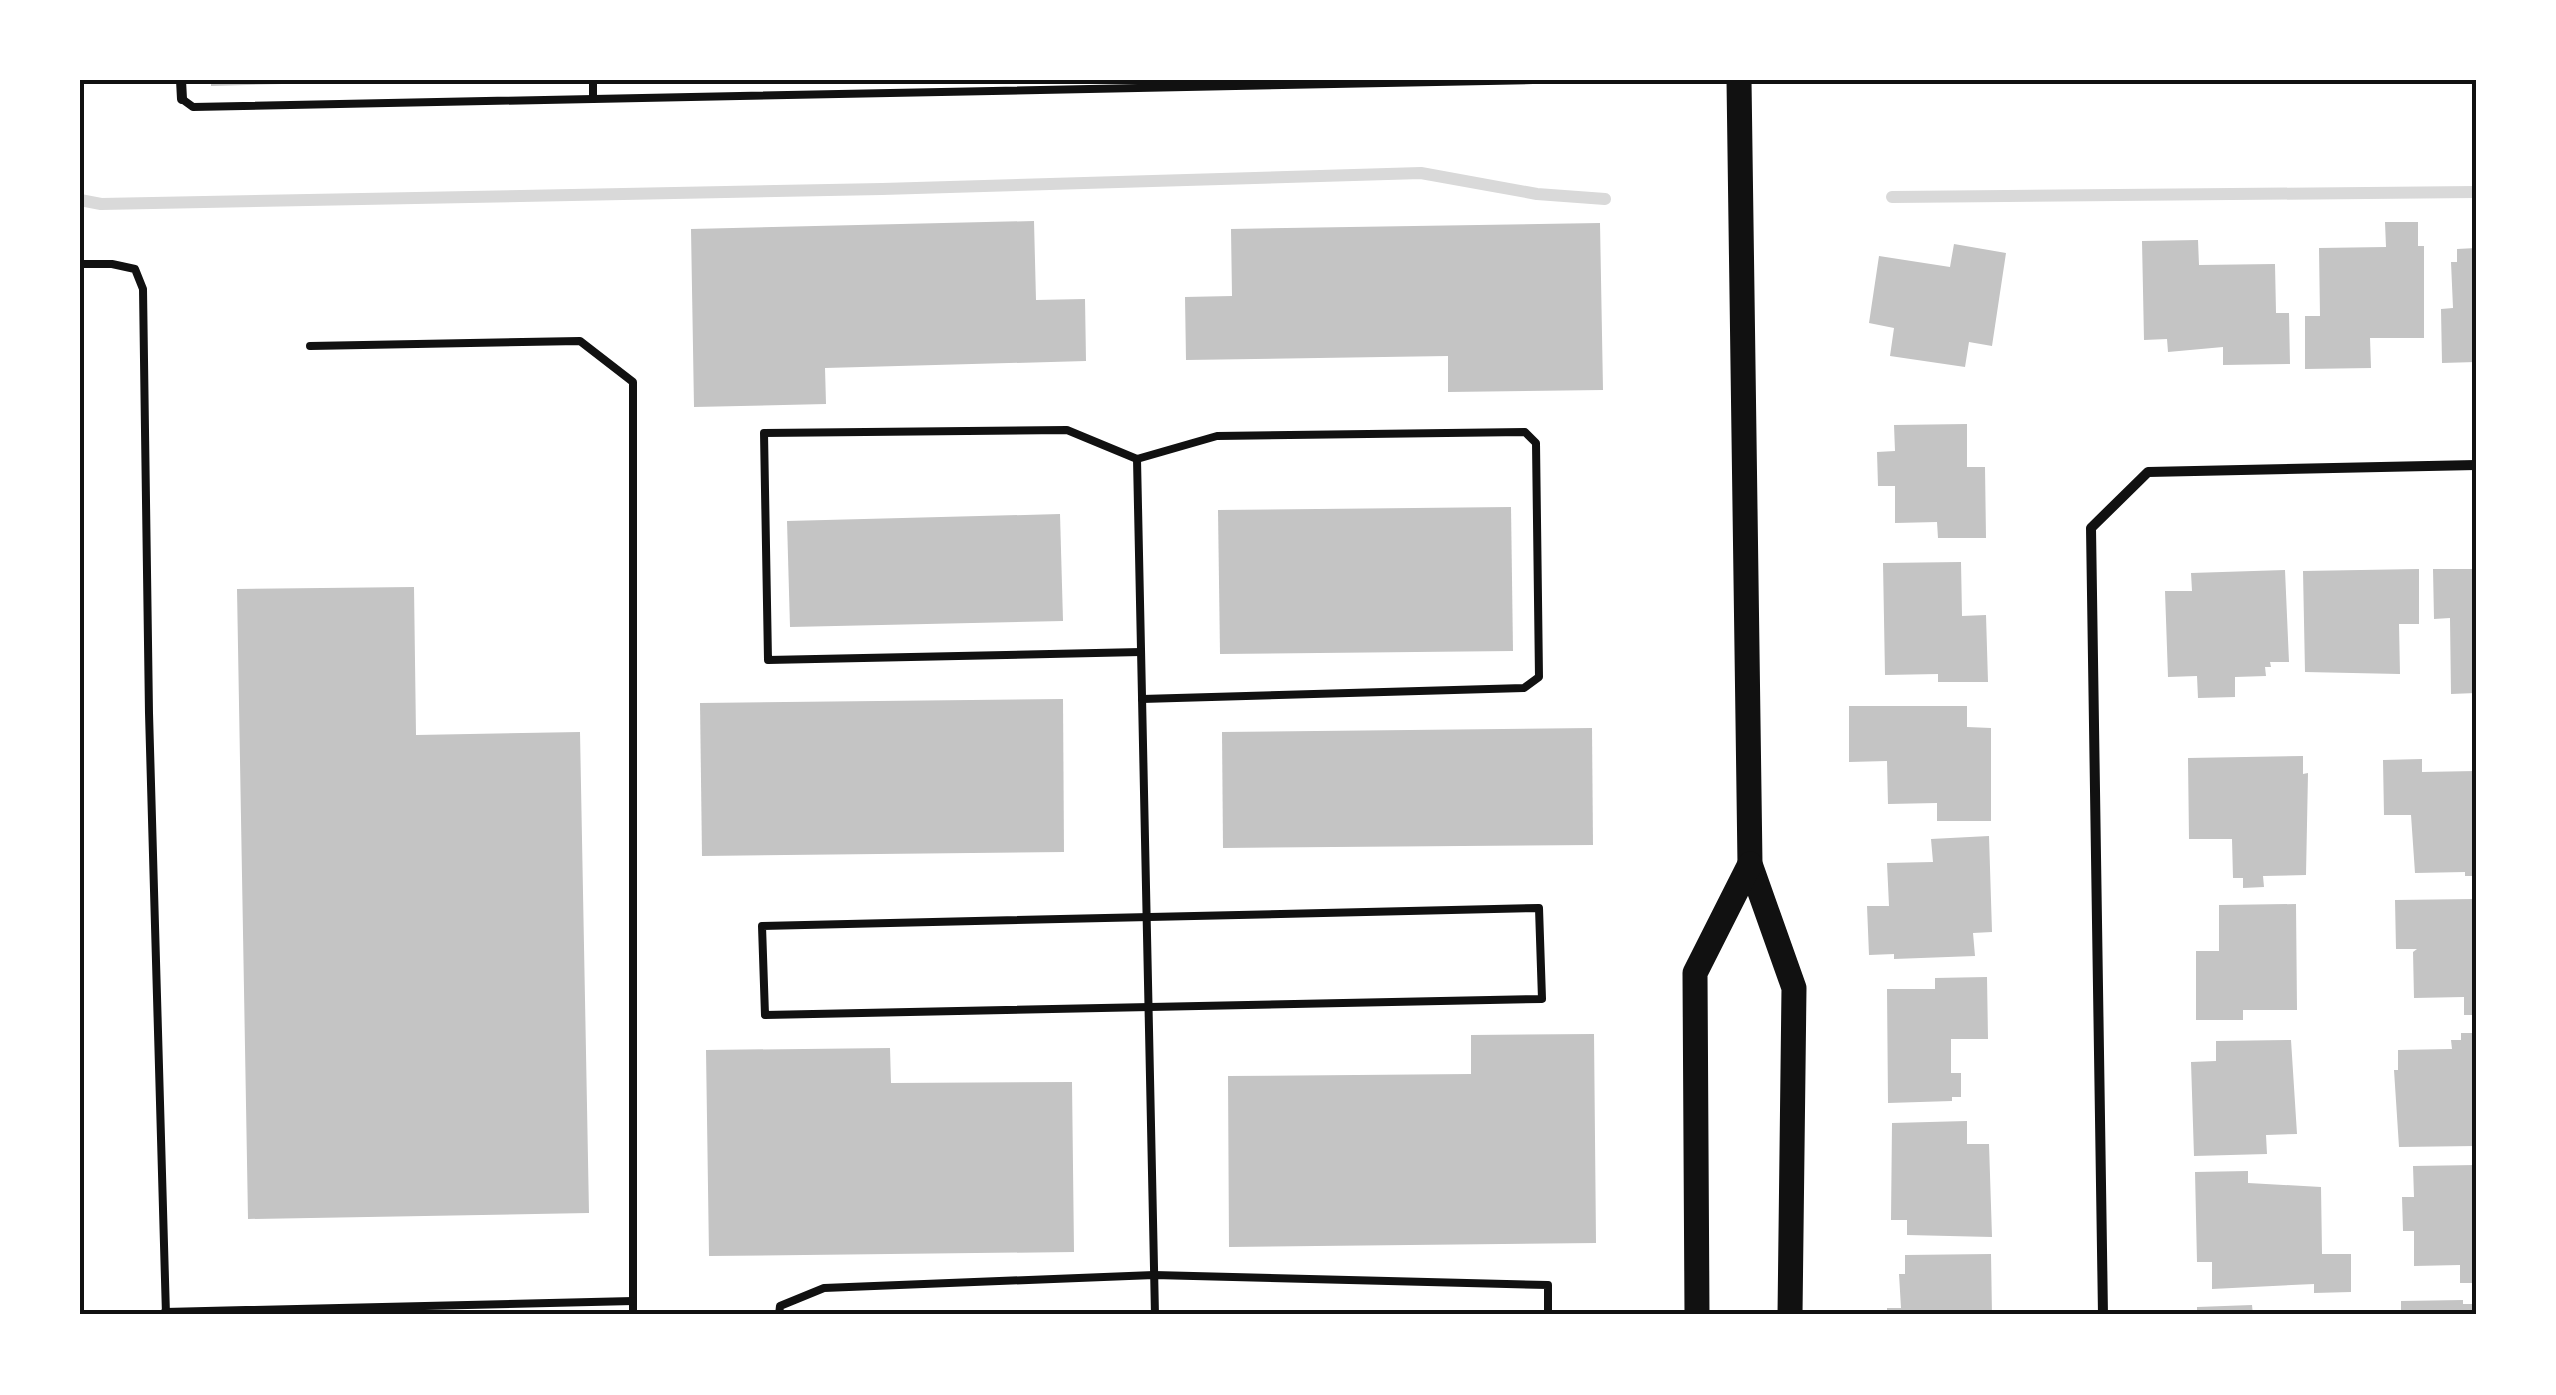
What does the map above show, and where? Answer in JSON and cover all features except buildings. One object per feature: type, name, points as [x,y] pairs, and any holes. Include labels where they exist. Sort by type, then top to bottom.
[{"type":"main road","points":[[1739,80],[1750,864],[1794,988],[1790,1315]]},
{"type":"main road","points":[[1697,1315],[1696,974],[1750,864]]},
{"type":"street","points":[[182,80],[182,99]]},
{"type":"street","points":[[2102,1315],[2091,528],[2148,472],[2476,465]]},
{"type":"lane","points":[[593,80],[593,99]]},
{"type":"lane","points":[[182,99],[194,107],[1036,85],[1533,80]]},
{"type":"lane","points":[[80,264],[134,269],[143,289],[149,713],[166,1314],[634,1301]]},
{"type":"lane","points":[[310,346],[580,340],[633,382],[634,1315]]},
{"type":"lane","points":[[1141,652],[768,660],[764,432],[1067,430],[1137,458],[1217,436],[1525,432],[1536,443],[1539,677],[1524,688],[1142,699]]},
{"type":"lane","points":[[1137,458],[1154,1315]]},
{"type":"lane","points":[[1539,908],[1542,999],[1148,1008],[765,1015],[762,926],[1539,908]]},
{"type":"lane","points":[[778,1315],[780,1306],[824,1288],[1154,1275],[1548,1285],[1548,1315]]},
{"type":"waterway","points":[[80,200],[101,204],[882,189],[1421,173],[1537,194],[1605,199]]},
{"type":"waterway","points":[[1892,197],[2476,192]]}]
